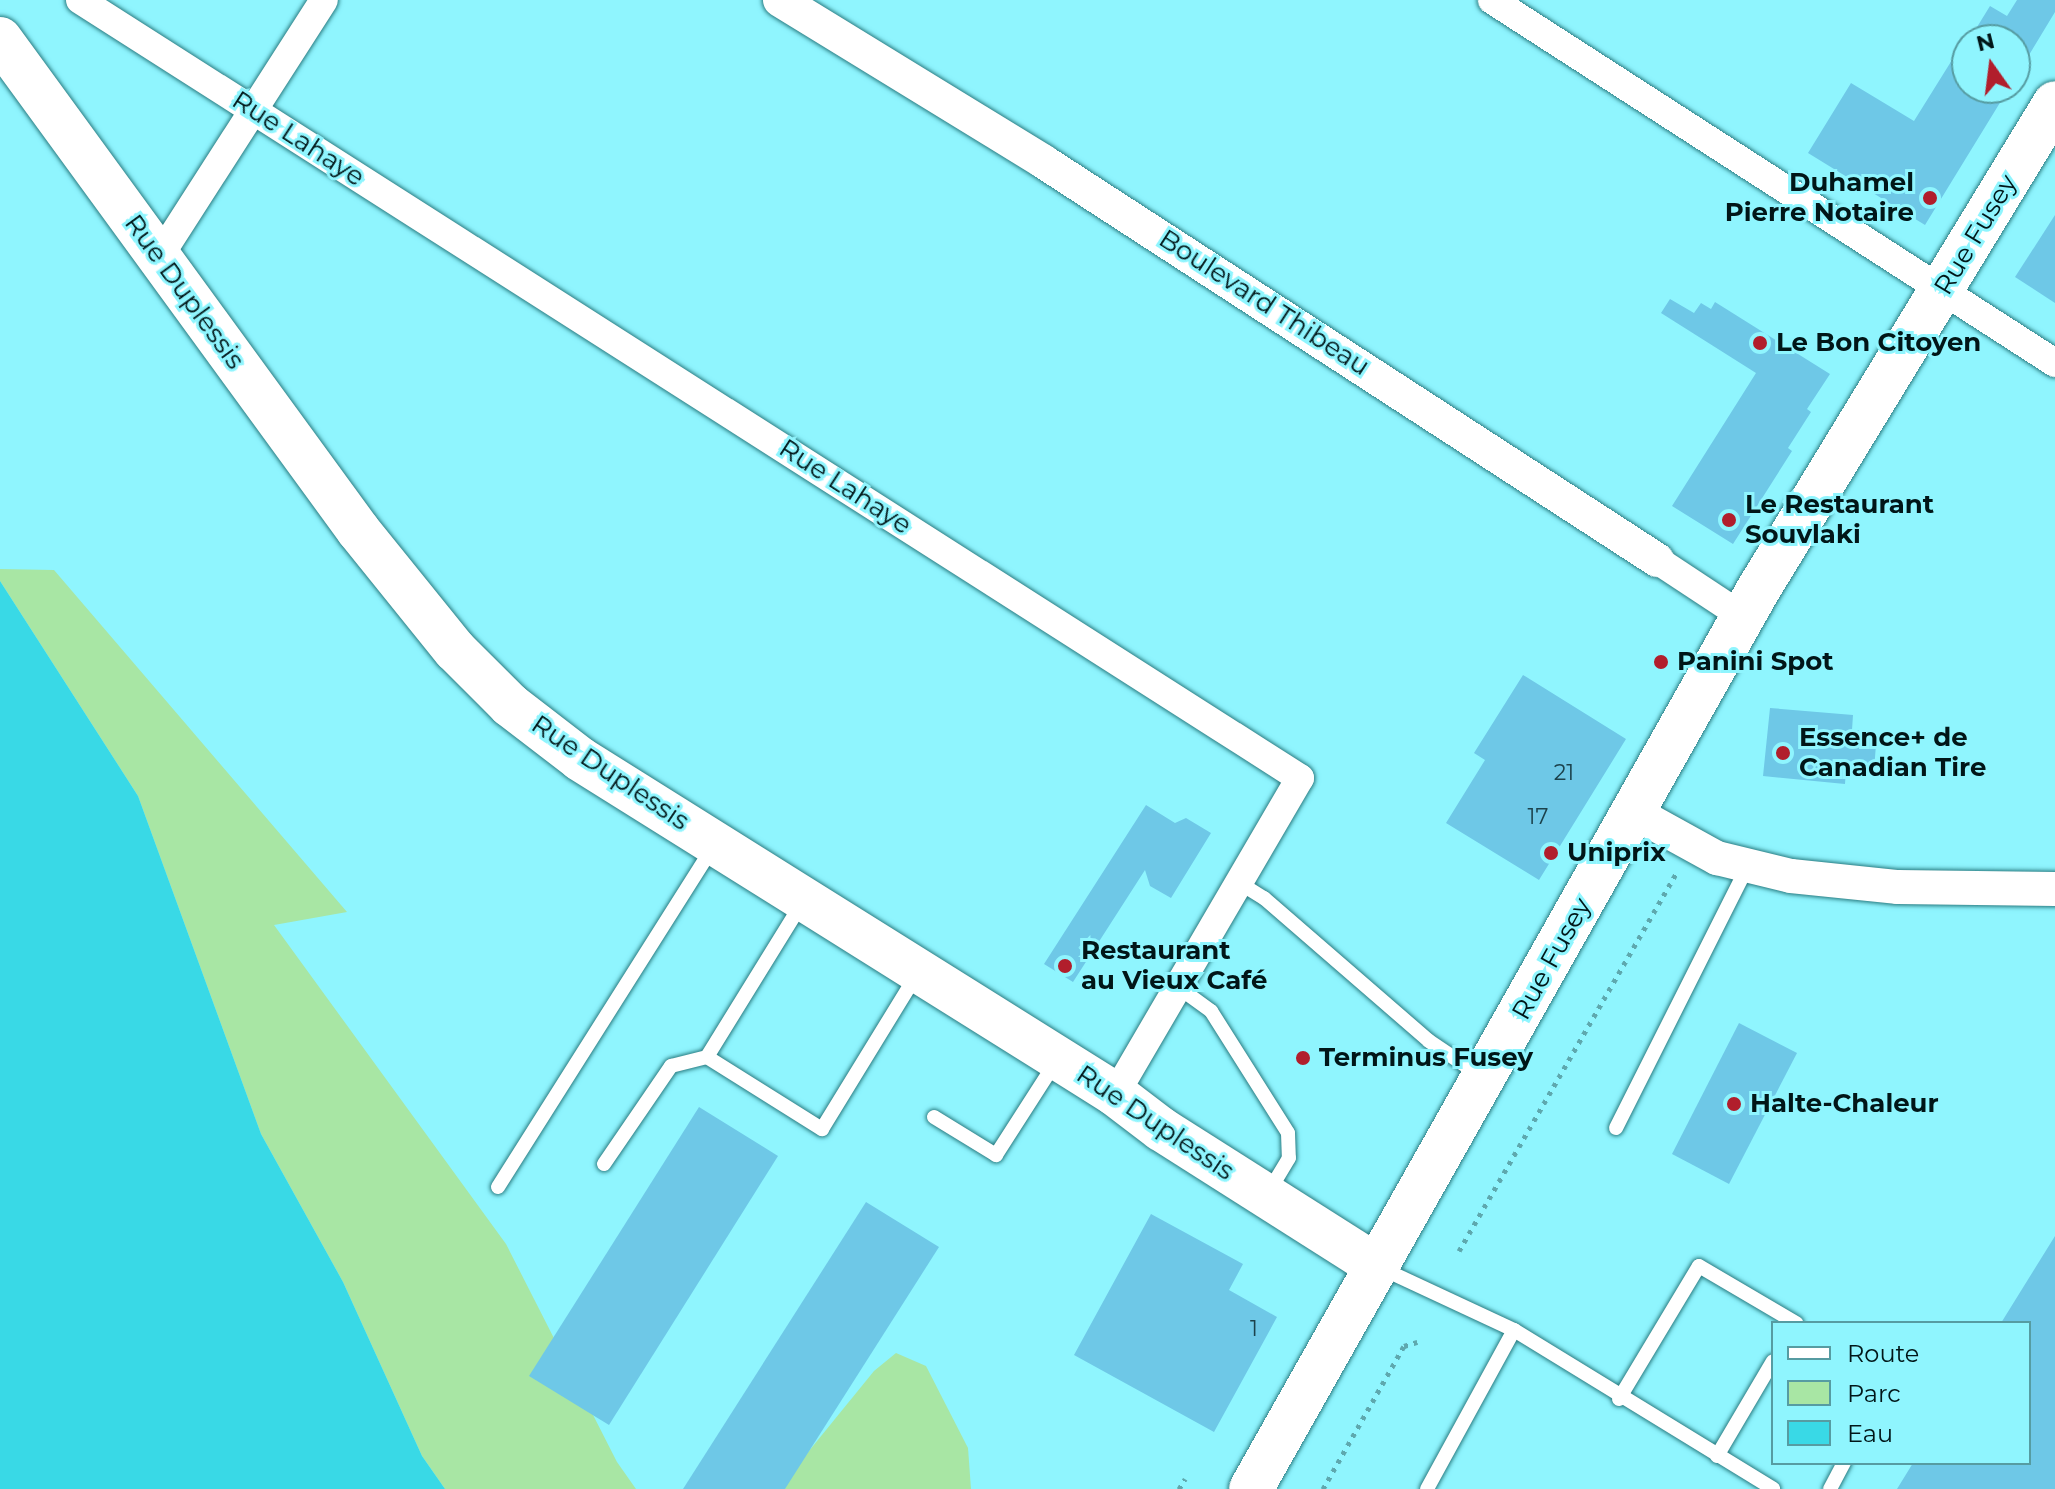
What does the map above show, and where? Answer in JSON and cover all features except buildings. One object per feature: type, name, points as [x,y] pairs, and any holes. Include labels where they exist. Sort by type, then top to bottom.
[{"type":"main road","name":"Rue Duplessis","points":[[0,39],[341,507],[455,650],[555,742],[1115,1094],[1265,1196],[1377,1266]]},
{"type":"main road","name":"Rue Fusey","points":[[1251,1489],[1486,1078],[1742,616],[1942,293],[2055,103]]},
{"type":"street","name":"Rue Lahaye","points":[[80,0],[1300,778],[1115,1094]]},
{"type":"street","points":[[159,257],[324,0]]},
{"type":"street","name":"Boulevard Thibeau","points":[[780,0],[1044,162],[1742,616]]},
{"type":"street","points":[[1492,0],[1942,293],[2055,363]]},
{"type":"street","points":[[1635,813],[1691,847],[1747,867],[1885,887],[2055,889]]},
{"type":"lane","points":[[498,1187],[715,843]]},
{"type":"lane","points":[[1616,1128],[1747,867]]},
{"type":"lane","points":[[1238,882],[1264,898],[1429,1041],[1486,1078]]},
{"type":"lane","points":[[604,1164],[671,1066],[707,1057],[804,898]]},
{"type":"lane","points":[[707,1057],[822,1129],[919,971]]},
{"type":"lane","points":[[1178,987],[1211,1011],[1288,1133],[1289,1158],[1265,1196]]},
{"type":"lane","points":[[934,1117],[996,1155],[1058,1059]]},
{"type":"lane","points":[[1377,1266],[1514,1330],[1619,1399],[1773,1489]]},
{"type":"lane","points":[[1619,1399],[1699,1266],[1793,1321]]},
{"type":"lane","points":[[1427,1489],[1514,1330]]},
{"type":"lane","points":[[1717,1456],[1771,1364]]},
{"type":"lane","points":[[1830,1489],[1843,1465]]},
{"type":"path","points":[[1459,1251],[1691,847]]},
{"type":"path","points":[[1323,1489],[1404,1346],[1417,1342]]},
{"type":"path","points":[[1179,1489],[1185,1479]]},
{"type":"green space","points":[[0,569],[54,570],[347,912],[274,925],[506,1244],[617,1462],[636,1489],[445,1489],[422,1456],[343,1282],[261,1134],[138,796],[0,581]]},
{"type":"green space","points":[[896,1353],[926,1366],[968,1448],[971,1489],[778,1489],[874,1371]]},
{"type":"water","points":[[0,581],[138,796],[261,1134],[343,1282],[422,1456],[445,1489],[0,1489]]},
{"type":"place","name":"Duhamel Pierre Notaire","points":[[1930,198]]},
{"type":"place","name":"Le Bon Citoyen","points":[[1760,343]]},
{"type":"place","name":"Le Restaurant Souvlaki","points":[[1729,520]]},
{"type":"place","name":"Panini Spot","points":[[1661,662]]},
{"type":"place","name":"Essence+ de Canadian Tire","points":[[1783,753]]},
{"type":"place","name":"Uniprix","points":[[1551,853]]},
{"type":"place","name":"Restaurant au Vieux Café","points":[[1065,966]]},
{"type":"place","name":"Terminus Fusey","points":[[1303,1058]]},
{"type":"place","name":"Halte-Chaleur","points":[[1734,1104]]}]
